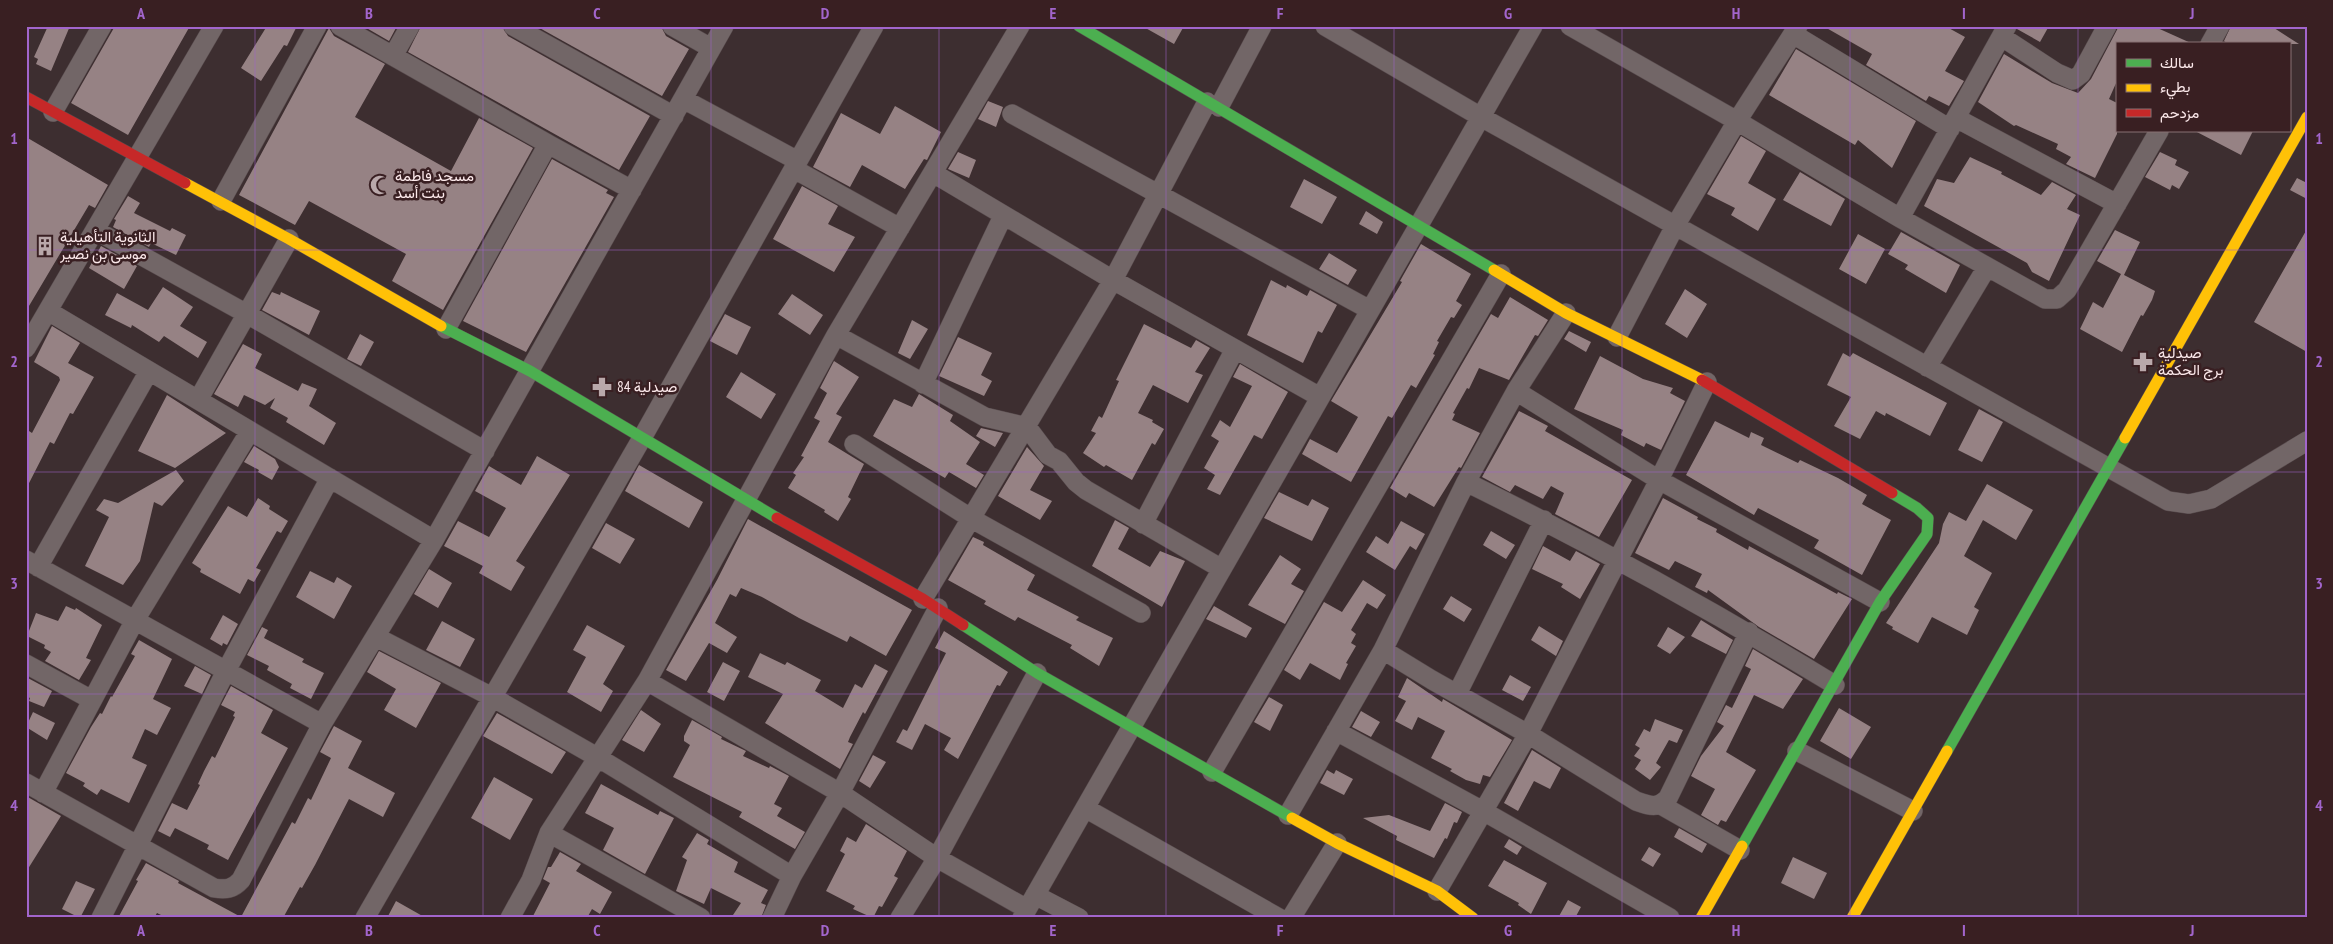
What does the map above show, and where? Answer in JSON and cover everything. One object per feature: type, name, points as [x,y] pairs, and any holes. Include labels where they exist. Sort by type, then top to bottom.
[{"type":"street","points":[[53,112],[102,26]]},
{"type":"street","points":[[26,348],[214,26]]},
{"type":"street","points":[[221,202],[317,26]]},
{"type":"street","points":[[340,26],[632,190]]},
{"type":"street","points":[[393,56],[410,26]]},
{"type":"street","points":[[513,26],[674,116]]},
{"type":"street","points":[[672,26],[711,48]]},
{"type":"street","points":[[26,783],[214,888],[225,890],[235,887],[241,880],[322,724],[434,540],[724,26]]},
{"type":"street","points":[[365,918],[642,438],[874,26]]},
{"type":"street","points":[[511,917],[531,880],[549,833],[646,681],[836,336],[1020,26]]},
{"type":"street","points":[[1079,26],[1566,313],[1707,382],[1917,508],[1928,518],[1927,534],[1880,602],[1835,685],[1702,918]]},
{"type":"street","points":[[772,918],[792,876],[840,793],[972,519],[1113,280],[1158,194],[1262,26]]},
{"type":"street","points":[[1325,26],[1481,117],[2168,501],[2188,504],[2211,498],[2307,441]]},
{"type":"street","points":[[1028,907],[1533,26]]},
{"type":"street","points":[[1570,26],[1737,121],[1900,218],[2045,299],[2057,299],[2067,290],[2158,132]]},
{"type":"street","points":[[1900,218],[1953,124],[2001,30],[2057,73],[2073,80],[2081,74],[2107,26]]},
{"type":"street","points":[[2211,42],[2220,26]]},
{"type":"street","points":[[1617,337],[1675,226],[1737,121],[1796,30],[1953,124],[2117,204]]},
{"type":"street","points":[[26,97],[290,239],[446,329],[530,372],[745,500],[931,604],[1037,673],[1337,843],[1437,891],[1473,918]]},
{"type":"street","points":[[683,99],[900,228]]},
{"type":"street","points":[[1012,114],[1370,310]]},
{"type":"street","points":[[1852,918],[2307,117]]},
{"type":"street","points":[[446,329],[548,144]]},
{"type":"street","points":[[933,173],[1113,280],[1320,397]]},
{"type":"street","points":[[923,384],[1003,216]]},
{"type":"street","points":[[95,230],[247,314],[485,450]]},
{"type":"street","points":[[198,400],[290,239]]},
{"type":"street","points":[[1926,367],[1986,267]]},
{"type":"street","points":[[1212,772],[1501,274]]},
{"type":"street","points":[[48,310],[434,540]]},
{"type":"street","points":[[1288,815],[1383,650],[1466,482],[1516,391],[1566,313]]},
{"type":"street","points":[[836,336],[985,417],[1027,427],[1048,455],[1059,460],[1076,482],[1143,524],[1222,569]]},
{"type":"street","points":[[1143,524],[1235,349]]},
{"type":"street","points":[[149,371],[32,563],[322,724]]},
{"type":"street","points":[[1437,891],[1528,734],[1659,480],[1707,382]]},
{"type":"street","points":[[1516,391],[1659,480],[1880,602]]},
{"type":"street","points":[[43,792],[135,620],[250,431]]},
{"type":"street","points":[[854,444],[972,519],[1141,613]]},
{"type":"street","points":[[101,918],[226,671],[330,478]]},
{"type":"street","points":[[1466,482],[1544,520],[1617,559],[1749,632],[1835,685]]},
{"type":"street","points":[[1457,694],[1544,520]]},
{"type":"street","points":[[1383,650],[1528,734],[1636,801],[1651,807],[1661,805],[1668,798],[1749,632]]},
{"type":"street","points":[[376,637],[492,697],[597,757],[792,876]]},
{"type":"street","points":[[26,664],[92,700]]},
{"type":"street","points":[[900,918],[937,858],[1037,673]]},
{"type":"street","points":[[646,681],[840,793],[937,858],[1028,907],[1079,918]]},
{"type":"street","points":[[1336,731],[1483,811],[1670,918]]},
{"type":"street","points":[[1797,751],[1913,811]]},
{"type":"street","points":[[1661,805],[1740,850]]},
{"type":"street","points":[[1085,808],[1279,918]]},
{"type":"street","points":[[549,833],[702,918]]},
{"type":"street","points":[[1291,918],[1337,843]]},
{"type":"building","points":[[48,26],[70,26],[51,71],[36,64],[38,59],[34,57]]},
{"type":"building","points":[[115,26],[190,26],[128,135],[71,103]]},
{"type":"building","points":[[267,26],[297,26],[287,46],[284,45],[261,81],[241,68]]},
{"type":"building","points":[[363,26],[397,26],[389,41]]},
{"type":"building","points":[[421,26],[502,26],[508,36],[650,116],[619,170],[408,52]]},
{"type":"building","points":[[536,26],[661,26],[666,36],[689,49],[662,96]]},
{"type":"building","points":[[1142,26],[1184,26],[1174,44]]},
{"type":"building","points":[[1823,26],[1945,26],[1965,37],[1945,71],[1964,81],[1949,106],[1929,96],[1926,101],[1866,65],[1872,54]]},
{"type":"building","points":[[2018,26],[2049,26],[2040,42],[2017,29]]},
{"type":"building","points":[[2119,26],[2153,26],[2189,42],[2116,42],[2116,83],[2109,99],[2116,102],[2117,134],[2095,178],[2066,164],[2071,157],[2056,149],[2058,144],[2016,125],[2014,126],[1978,102],[2004,54],[2052,83],[2078,93],[2091,79]]},
{"type":"building","points":[[2231,26],[2271,26],[2299,44],[2290,44],[2290,42],[2224,41]]},
{"type":"building","points":[[329,28],[334,36],[385,64],[355,117],[451,171],[479,118],[533,148],[443,310],[392,281],[406,254],[309,201],[295,225],[239,195]]},
{"type":"building","points":[[1796,49],[1916,121],[1892,168],[1858,140],[1855,145],[1769,95]]},
{"type":"building","points":[[988,101],[1003,107],[996,127],[978,119]]},
{"type":"building","points":[[895,106],[941,132],[927,160],[924,159],[905,189],[862,165],[850,187],[813,167],[841,113],[880,134]]},
{"type":"building","points":[[2197,132],[2252,132],[2241,155]]},
{"type":"building","points":[[1741,136],[1766,151],[1748,183],[1776,199],[1758,231],[1731,215],[1735,208],[1707,194]]},
{"type":"building","name":"الثانوية التأهيلية موسى بن نصير","points":[[26,137],[108,185],[95,208],[89,205],[26,311]]},
{"type":"building","points":[[958,152],[976,160],[969,178],[948,169]]},
{"type":"building","points":[[2160,152],[2177,160],[2175,165],[2189,172],[2179,189],[2172,185],[2170,190],[2145,177]]},
{"type":"building","points":[[1970,157],[2002,172],[2001,174],[2041,195],[2052,182],[2076,195],[2067,209],[2080,215],[2049,281],[2032,272],[2027,263],[1924,206],[1937,179],[1954,183]]},
{"type":"building","points":[[552,159],[608,190],[606,193],[614,197],[526,352],[463,321]]},
{"type":"building","points":[[1800,172],[1845,199],[1831,226],[1783,200]]},
{"type":"building","points":[[2297,178],[2307,183],[2307,199],[2290,190]]},
{"type":"building","points":[[1304,179],[1337,197],[1322,224],[1290,207]]},
{"type":"building","points":[[802,186],[838,206],[828,224],[855,237],[834,272],[773,239]]},
{"type":"building","points":[[128,196],[140,203],[134,213],[170,231],[172,228],[186,235],[176,255],[151,243],[149,247],[113,227],[116,220],[114,219]]},
{"type":"building","points":[[1366,211],[1383,222],[1377,234],[1359,224]]},
{"type":"building","points":[[2307,229],[2307,352],[2254,322]]},
{"type":"building","points":[[2115,230],[2140,242],[2124,275],[2155,291],[2152,300],[2143,316],[2141,315],[2122,352],[2080,329],[2093,302],[2103,308],[2121,274],[2097,261]]},
{"type":"building","points":[[1901,232],[1960,265],[1946,293],[1905,269],[1908,265],[1888,254]]},
{"type":"building","points":[[1858,234],[1885,249],[1866,284],[1839,269]]},
{"type":"building","points":[[1421,244],[1471,274],[1456,301],[1462,305],[1454,318],[1451,317],[1437,341],[1439,342],[1433,354],[1435,355],[1416,388],[1411,385],[1392,418],[1388,416],[1351,482],[1302,454],[1310,439],[1337,453],[1358,417],[1331,401],[1402,282],[1400,281]]},
{"type":"building","points":[[101,246],[137,266],[124,289],[89,268]]},
{"type":"building","points":[[1329,253],[1357,270],[1348,285],[1319,269]]},
{"type":"building","points":[[1271,280],[1286,288],[1287,285],[1307,296],[1310,290],[1337,305],[1322,333],[1318,331],[1303,363],[1247,335]]},
{"type":"building","points":[[163,287],[193,307],[180,326],[207,342],[198,358],[164,336],[159,342],[132,325],[131,328],[105,315],[117,293],[148,310]]},
{"type":"building","points":[[1685,289],[1707,304],[1687,338],[1665,324]]},
{"type":"building","points":[[272,292],[280,295],[281,292],[320,311],[309,335],[262,310]]},
{"type":"building","points":[[792,294],[823,315],[810,335],[778,314]]},
{"type":"building","points":[[1510,297],[1548,320],[1538,336],[1535,335],[1509,380],[1479,368],[1469,389],[1467,388],[1453,413],[1455,414],[1452,420],[1480,433],[1461,468],[1459,467],[1434,507],[1409,493],[1406,498],[1390,488],[1491,314],[1498,318]]},
{"type":"building","points":[[725,314],[751,327],[737,355],[710,341]]},
{"type":"building","points":[[912,320],[928,329],[910,359],[898,353]]},
{"type":"building","points":[[1144,324],[1191,348],[1196,340],[1210,348],[1195,372],[1203,375],[1188,403],[1153,385],[1138,413],[1153,420],[1152,422],[1164,429],[1155,445],[1152,443],[1132,480],[1106,465],[1104,467],[1083,453],[1096,433],[1091,431],[1099,416],[1102,418],[1119,381],[1116,380]]},
{"type":"building","points":[[52,326],[80,343],[68,363],[94,377],[73,414],[70,413],[54,444],[50,442],[26,489],[26,429],[32,433],[60,380],[59,377],[34,362]]},
{"type":"building","points":[[1569,331],[1591,342],[1586,352],[1564,339]]},
{"type":"building","points":[[360,334],[374,342],[361,366],[347,359]]},
{"type":"building","points":[[958,337],[992,353],[981,375],[992,381],[984,396],[939,376]]},
{"type":"building","points":[[243,344],[262,354],[255,368],[298,391],[302,383],[317,389],[309,406],[336,423],[324,445],[286,422],[288,418],[270,408],[275,398],[265,405],[244,395],[238,407],[214,394]]},
{"type":"building","points":[[1843,353],[1850,357],[1853,353],[1947,403],[1930,436],[1886,413],[1885,416],[1876,411],[1860,439],[1834,426],[1851,397],[1827,385]]},
{"type":"building","points":[[1600,356],[1643,379],[1673,388],[1670,393],[1685,401],[1661,450],[1646,443],[1644,447],[1621,435],[1623,430],[1574,409]]},
{"type":"building","points":[[834,361],[859,377],[836,414],[842,417],[828,442],[864,464],[848,497],[851,499],[838,521],[824,512],[825,510],[788,488],[796,475],[793,473],[804,457],[801,456],[820,421],[814,418],[827,393],[820,388]]},
{"type":"building","points":[[1240,364],[1288,392],[1262,439],[1254,435],[1220,495],[1207,489],[1215,475],[1204,468],[1219,441],[1211,436],[1220,420],[1230,427],[1252,386],[1233,377]]},
{"type":"building","points":[[741,372],[776,394],[761,419],[726,397]]},
{"type":"building","points":[[919,394],[953,415],[950,421],[980,442],[966,464],[984,475],[976,488],[949,472],[945,478],[873,436],[894,399],[912,407]]},
{"type":"building","points":[[167,395],[226,433],[175,468],[138,451]]},
{"type":"building","points":[[1979,409],[2003,422],[1982,462],[1958,450]]},
{"type":"building","points":[[1519,411],[1548,426],[1545,431],[1632,480],[1599,537],[1555,514],[1564,493],[1551,486],[1543,499],[1515,485],[1510,492],[1482,477]]},
{"type":"building","points":[[1715,421],[1749,438],[1751,432],[1764,438],[1761,445],[1798,463],[1800,460],[1838,478],[1867,495],[1862,504],[1891,520],[1862,575],[1814,548],[1819,540],[1758,508],[1754,515],[1686,475]]},
{"type":"building","points":[[981,428],[1003,433],[995,447],[976,436]]},
{"type":"building","points":[[254,446],[275,459],[279,467],[272,480],[244,462]]},
{"type":"building","points":[[1027,447],[1044,466],[1030,490],[1052,501],[1040,520],[998,496]]},
{"type":"building","points":[[537,456],[570,475],[516,561],[525,567],[511,591],[479,573],[483,566],[444,546],[458,521],[489,537],[506,508],[475,491],[489,466],[521,485]]},
{"type":"building","points":[[639,465],[703,502],[689,528],[625,491]]},
{"type":"building","points":[[176,470],[184,481],[162,506],[154,502],[140,561],[123,585],[85,566],[109,517],[96,510],[104,499],[118,503]]},
{"type":"building","points":[[1987,484],[2033,510],[2016,540],[1983,520],[1964,556],[1992,573],[1974,607],[1979,610],[1967,635],[1932,617],[1918,643],[1892,629],[1893,627],[1886,623],[1939,543],[1943,524],[1949,512],[1966,521]]},
{"type":"building","points":[[1279,492],[1308,506],[1312,499],[1329,508],[1312,541],[1264,518]]},
{"type":"building","points":[[258,498],[270,506],[269,509],[288,521],[281,533],[277,531],[256,568],[261,570],[254,582],[248,579],[240,594],[200,572],[201,569],[192,563],[228,506],[247,517]]},
{"type":"building","points":[[1663,498],[1698,517],[1697,519],[1717,529],[1716,532],[1748,550],[1749,546],[1837,594],[1838,592],[1852,599],[1814,659],[1759,627],[1708,590],[1707,593],[1695,587],[1702,574],[1675,561],[1669,570],[1635,553]]},
{"type":"building","points":[[748,519],[912,610],[886,656],[850,636],[847,642],[762,597],[741,588],[736,597],[730,594],[715,623],[737,637],[727,653],[709,643],[686,681],[666,670],[717,580]]},
{"type":"building","points":[[1115,520],[1129,528],[1118,549],[1150,567],[1160,551],[1185,561],[1162,607],[1092,566]]},
{"type":"building","points":[[1401,521],[1425,534],[1416,550],[1410,546],[1395,570],[1366,552],[1376,536],[1388,544]]},
{"type":"building","points":[[606,523],[635,539],[620,564],[592,548]]},
{"type":"building","points":[[1491,531],[1515,545],[1506,559],[1483,545]]},
{"type":"building","points":[[973,537],[984,542],[983,545],[1035,575],[1027,590],[1079,617],[1076,620],[1113,638],[1099,666],[1070,648],[1072,645],[1018,617],[1015,621],[984,604],[986,601],[948,580]]},
{"type":"building","points":[[1543,546],[1570,561],[1576,551],[1600,564],[1580,599],[1561,587],[1563,584],[1532,569]]},
{"type":"building","points":[[1280,555],[1301,569],[1291,584],[1304,591],[1285,624],[1248,605]]},
{"type":"building","points":[[429,569],[452,583],[438,608],[414,594]]},
{"type":"building","points":[[310,571],[334,583],[337,577],[352,586],[334,619],[296,597]]},
{"type":"building","points":[[1363,580],[1386,595],[1377,609],[1367,603],[1351,630],[1356,634],[1351,643],[1356,646],[1346,663],[1348,664],[1340,680],[1310,663],[1300,680],[1284,670],[1324,602],[1342,612]]},
{"type":"building","points":[[1451,596],[1472,609],[1464,622],[1443,609]]},
{"type":"building","points":[[66,606],[75,610],[76,608],[102,625],[86,658],[91,660],[79,680],[45,661],[51,652],[44,648],[45,645],[27,636],[36,613],[58,621]]},
{"type":"building","points":[[1214,606],[1252,628],[1246,638],[1206,619]]},
{"type":"building","points":[[223,615],[238,624],[227,645],[223,643],[222,646],[210,639]]},
{"type":"building","points":[[1701,620],[1733,640],[1726,654],[1691,636]]},
{"type":"building","points":[[442,621],[475,639],[460,667],[426,650]]},
{"type":"building","points":[[587,625],[625,646],[603,684],[613,691],[601,712],[567,692],[586,657],[573,650]]},
{"type":"building","points":[[1539,626],[1563,641],[1556,656],[1531,640]]},
{"type":"building","points":[[262,627],[268,630],[264,638],[304,659],[302,662],[324,673],[311,699],[290,688],[292,684],[267,670],[269,666],[247,655]]},
{"type":"building","points":[[1668,627],[1685,637],[1670,654],[1657,646]]},
{"type":"building","points":[[944,631],[1008,672],[1000,686],[997,685],[958,759],[944,750],[951,738],[925,724],[912,750],[896,742],[903,729],[907,731],[946,653],[935,648]]},
{"type":"building","points":[[139,640],[172,659],[153,699],[171,708],[157,735],[145,729],[132,758],[147,765],[129,803],[101,789],[97,795],[83,786],[85,783],[66,773],[91,727],[100,713],[102,714],[135,656],[131,654]]},
{"type":"building","points":[[1753,649],[1803,679],[1783,709],[1754,695],[1726,752],[1756,770],[1726,822],[1721,820],[1718,825],[1701,815],[1715,789],[1691,776],[1701,756],[1724,726],[1717,722],[1726,705],[1732,708],[1751,669],[1745,666]]},
{"type":"building","points":[[379,651],[441,683],[416,728],[384,710],[396,689],[367,672]]},
{"type":"building","points":[[760,653],[785,665],[787,662],[821,680],[815,691],[843,708],[855,684],[862,688],[875,664],[888,671],[865,714],[863,712],[850,737],[848,742],[853,744],[840,769],[765,723],[783,694],[748,677]]},
{"type":"building","points":[[723,662],[740,671],[724,701],[707,692]]},
{"type":"building","points":[[195,666],[211,675],[202,694],[184,686]]},
{"type":"building","points":[[1510,675],[1531,687],[1523,701],[1502,690]]},
{"type":"building","points":[[26,677],[52,691],[44,707],[29,701],[30,698],[26,696]]},
{"type":"building","points":[[1407,678],[1442,702],[1443,699],[1512,740],[1490,777],[1483,775],[1480,784],[1466,780],[1450,771],[1452,769],[1431,758],[1445,731],[1418,717],[1412,730],[1395,721],[1406,701],[1398,697]]},
{"type":"building","points":[[231,686],[273,710],[261,733],[288,748],[228,860],[207,849],[209,845],[175,828],[170,837],[158,831],[172,803],[187,810],[212,756],[215,758],[235,717],[233,716],[235,712],[221,705]]},
{"type":"building","points":[[1269,697],[1283,705],[1270,731],[1254,722]]},
{"type":"building","points":[[1839,708],[1871,727],[1851,759],[1820,741]]},
{"type":"building","points":[[641,710],[661,724],[644,752],[622,740]]},
{"type":"building","points":[[1361,711],[1380,722],[1371,737],[1352,727]]},
{"type":"building","points":[[33,712],[55,723],[47,740],[26,727]]},
{"type":"building","points":[[497,713],[566,752],[552,774],[483,736]]},
{"type":"building","points":[[1655,719],[1683,730],[1677,743],[1669,740],[1656,763],[1661,767],[1650,780],[1635,769],[1641,760],[1634,756],[1640,748],[1635,745],[1644,729],[1650,732]]},
{"type":"building","points":[[692,720],[722,737],[721,739],[746,751],[743,756],[769,768],[770,766],[789,776],[774,804],[782,808],[777,816],[805,832],[795,849],[739,817],[742,812],[673,777],[690,745],[684,741],[684,736]]},
{"type":"building","points":[[334,726],[362,741],[348,768],[395,793],[383,817],[349,799],[315,865],[283,918],[167,918],[157,913],[154,918],[118,918],[146,863],[179,881],[178,883],[241,917],[292,822],[295,824],[308,798],[311,800],[331,758],[320,752]]},
{"type":"building","points":[[1532,750],[1561,768],[1550,789],[1534,781],[1518,811],[1504,803]]},
{"type":"building","points":[[873,755],[886,762],[870,788],[859,781]]},
{"type":"building","points":[[1327,770],[1334,774],[1336,770],[1353,779],[1344,795],[1320,783]]},
{"type":"building","points":[[494,777],[533,799],[510,840],[471,818]]},
{"type":"building","points":[[601,784],[658,815],[660,811],[674,818],[645,874],[603,850],[614,828],[585,813]]},
{"type":"building","points":[[26,796],[61,816],[26,872]]},
{"type":"building","points":[[1445,803],[1462,812],[1457,823],[1454,822],[1447,839],[1445,838],[1434,858],[1396,840],[1397,836],[1363,818],[1389,815],[1430,831]]},
{"type":"building","points":[[866,824],[907,851],[894,876],[898,878],[882,907],[879,906],[873,918],[853,909],[855,906],[826,891],[845,854],[840,851],[847,837],[856,842]]},
{"type":"building","points":[[1679,828],[1707,844],[1702,853],[1674,837]]},
{"type":"building","points":[[697,833],[709,840],[707,844],[738,862],[734,872],[768,890],[761,903],[766,905],[761,918],[731,918],[741,903],[711,888],[704,904],[676,891],[687,860],[682,857]]},
{"type":"building","points":[[1509,839],[1522,847],[1517,855],[1504,847]]},
{"type":"building","points":[[1649,847],[1661,854],[1653,867],[1641,860]]},
{"type":"building","points":[[560,852],[581,864],[576,871],[612,892],[600,914],[592,909],[587,918],[532,918],[550,883],[543,879],[548,867],[551,867]]},
{"type":"building","points":[[1793,857],[1827,873],[1814,899],[1781,883]]},
{"type":"building","points":[[1504,860],[1547,883],[1531,914],[1518,905],[1519,903],[1488,886]]},
{"type":"building","points":[[76,881],[95,889],[80,918],[62,909]]},
{"type":"building","points":[[1568,900],[1581,907],[1575,918],[1558,918]]},
{"type":"building","points":[[396,901],[426,918],[387,918]]},
{"type":"traffic: fast","points":[[1079,26],[1494,270]]},
{"type":"traffic: fast","points":[[441,326],[530,371],[777,518]]},
{"type":"traffic: fast","points":[[1947,751],[2125,438]]},
{"type":"traffic: fast","points":[[1742,846],[1880,602],[1927,534],[1928,518],[1917,508],[1892,493]]},
{"type":"traffic: fast","points":[[963,625],[1037,673],[1292,818]]},
{"type":"traffic: slow","points":[[2125,438],[2307,117]]},
{"type":"traffic: slow","points":[[185,183],[289,239],[441,326]]},
{"type":"traffic: slow","points":[[1494,270],[1566,313],[1702,380]]},
{"type":"traffic: slow","points":[[1852,918],[1947,751]]},
{"type":"traffic: slow","points":[[1292,818],[1337,843],[1437,891],[1473,918]]},
{"type":"traffic: slow","points":[[1701,918],[1742,846]]},
{"type":"traffic: jam","points":[[26,97],[185,183]]},
{"type":"traffic: jam","points":[[1702,380],[1892,493]]},
{"type":"traffic: jam","points":[[777,518],[923,599],[963,625]]},
{"type":"place","name":"مسجد فاطمة بنت أسد","points":[[380,185]]},
{"type":"place","name":"الثانوية التأهيلية موسى بن نصير","points":[[45,246]]},
{"type":"place","name":"صيدلية برج الحكمة","points":[[2143,362]]},
{"type":"place","name":"84 صيدلية","points":[[602,387]]}]
